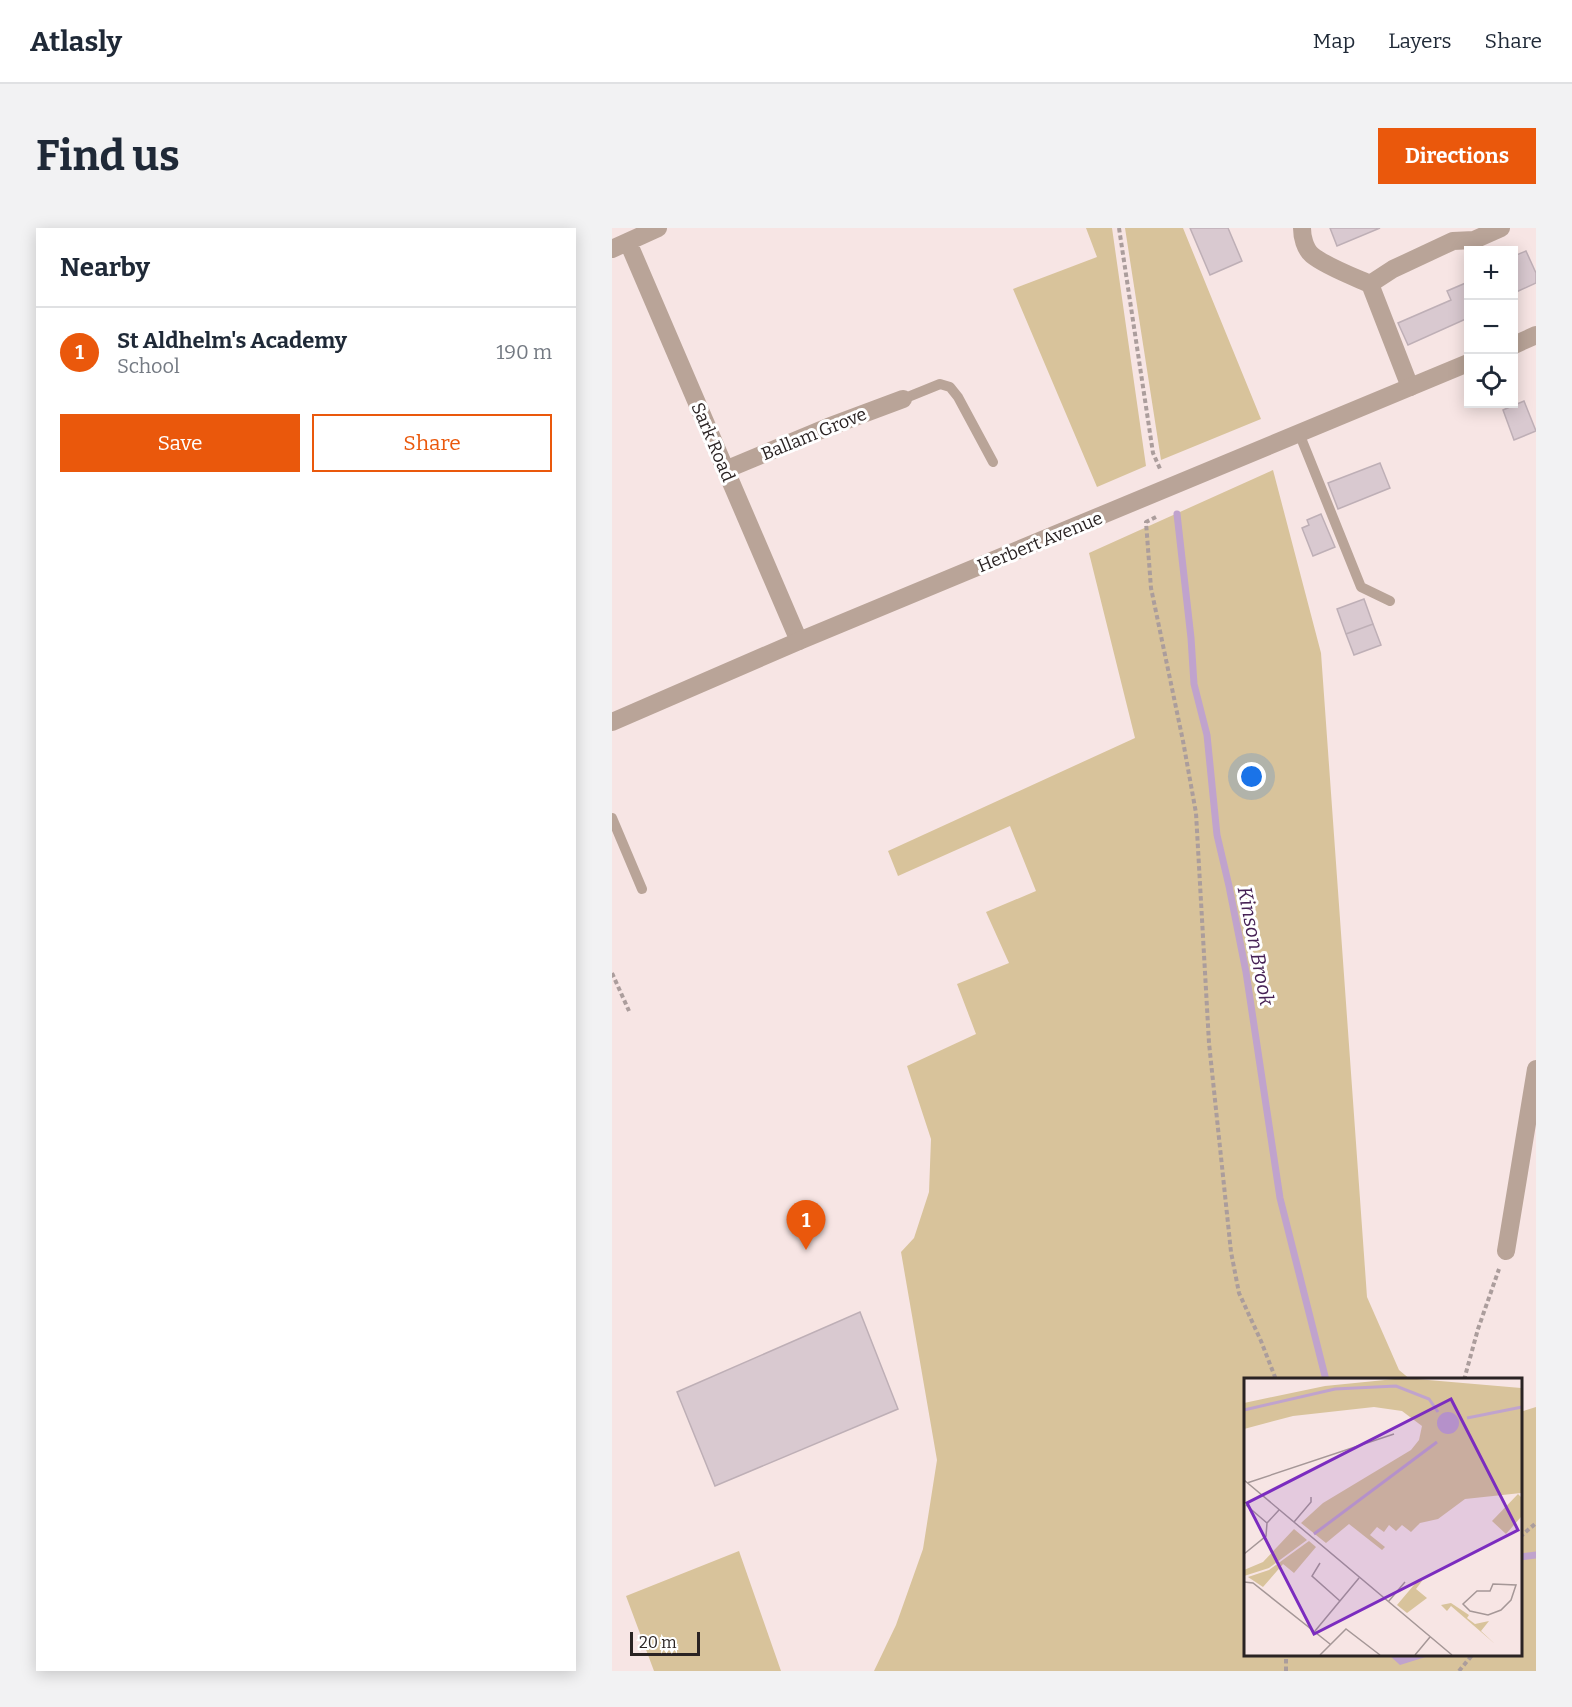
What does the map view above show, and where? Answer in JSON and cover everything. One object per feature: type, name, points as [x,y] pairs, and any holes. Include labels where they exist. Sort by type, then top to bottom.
[{"type":"street","points":[[620,245],[658,228]]},
{"type":"street","points":[[1302,228],[1302,237],[1311,254],[1370,284],[1410,387]]},
{"type":"street","points":[[1370,284],[1450,234],[1474,240],[1501,228]]},
{"type":"street","name":"Sark Road","points":[[620,245],[725,470],[799,641]]},
{"type":"street","points":[[1518,343],[1536,335]]},
{"type":"street","name":"Herbert Avenue","points":[[612,722],[799,641],[1464,365]]},
{"type":"street","name":"Ballam Grove","points":[[725,470],[903,399]]},
{"type":"street","points":[[1506,1251],[1536,1069]]},
{"type":"lane","points":[[903,399],[940,384],[950,387],[958,397],[993,462]]},
{"type":"lane","points":[[1299,433],[1361,587],[1390,601]]},
{"type":"lane","points":[[612,818],[642,889]]},
{"type":"path","points":[[1119,228],[1153,453],[1176,508],[1146,522],[1151,588],[1196,813],[1209,1043],[1231,1252],[1239,1293],[1275,1378]]},
{"type":"path","points":[[612,974],[629,1011]]},
{"type":"path","points":[[1465,1378],[1478,1329],[1506,1251]]},
{"type":"path","points":[[1521,1535],[1536,1523]]},
{"type":"path","points":[[1458,1671],[1471,1656]]},
{"type":"shaded area","points":[[1086,228],[1112,228],[1146,466],[1097,487],[1013,289],[1097,257]]},
{"type":"shaded area","points":[[1125,228],[1183,228],[1261,419],[1161,460]]},
{"type":"shaded area","points":[[1273,470],[1321,653],[1367,1297],[1399,1370],[1409,1378],[1244,1378],[1244,1656],[1521,1656],[1521,1412],[1536,1407],[1536,1671],[874,1671],[896,1625],[923,1549],[937,1460],[901,1252],[914,1238],[929,1192],[931,1139],[907,1066],[976,1034],[957,984],[1009,963],[986,912],[1036,891],[1010,826],[898,876],[888,851],[1135,738],[1089,553]]},
{"type":"shaded area","points":[[739,1551],[781,1671],[654,1671],[626,1596]]},
{"type":"shaded area","points":[[1390,1656],[1429,1656],[1400,1665]]},
{"type":"building","points":[[1190,228],[1228,228],[1242,261],[1210,275]]},
{"type":"building","points":[[1330,228],[1380,228],[1337,246]]},
{"type":"building","points":[[1526,251],[1536,273],[1536,283],[1518,291],[1518,254]]},
{"type":"building","points":[[1464,284],[1464,320],[1408,345],[1398,323],[1451,300],[1447,291]]},
{"type":"building","points":[[1524,401],[1536,431],[1514,440],[1503,410],[1518,408],[1518,404]]},
{"type":"building","points":[[1380,463],[1390,488],[1338,509],[1328,483]]},
{"type":"building","points":[[1321,514],[1335,547],[1313,556],[1302,528],[1309,525],[1307,520]]},
{"type":"building","points":[[1364,599],[1373,624],[1346,634],[1337,609]]},
{"type":"building","points":[[1373,624],[1381,645],[1354,655],[1346,634]]},
{"type":"building","points":[[860,1312],[898,1409],[715,1486],[677,1392]]},
{"type":"waterway","name":"Kinson Brook","points":[[1177,514],[1194,684],[1207,735],[1217,835],[1246,972],[1280,1198],[1325,1378]]},
{"type":"waterway","points":[[1521,1557],[1536,1555]]},
{"type":"place","name":"St Aldhelm's Academy","points":[[806,1250]]}]
